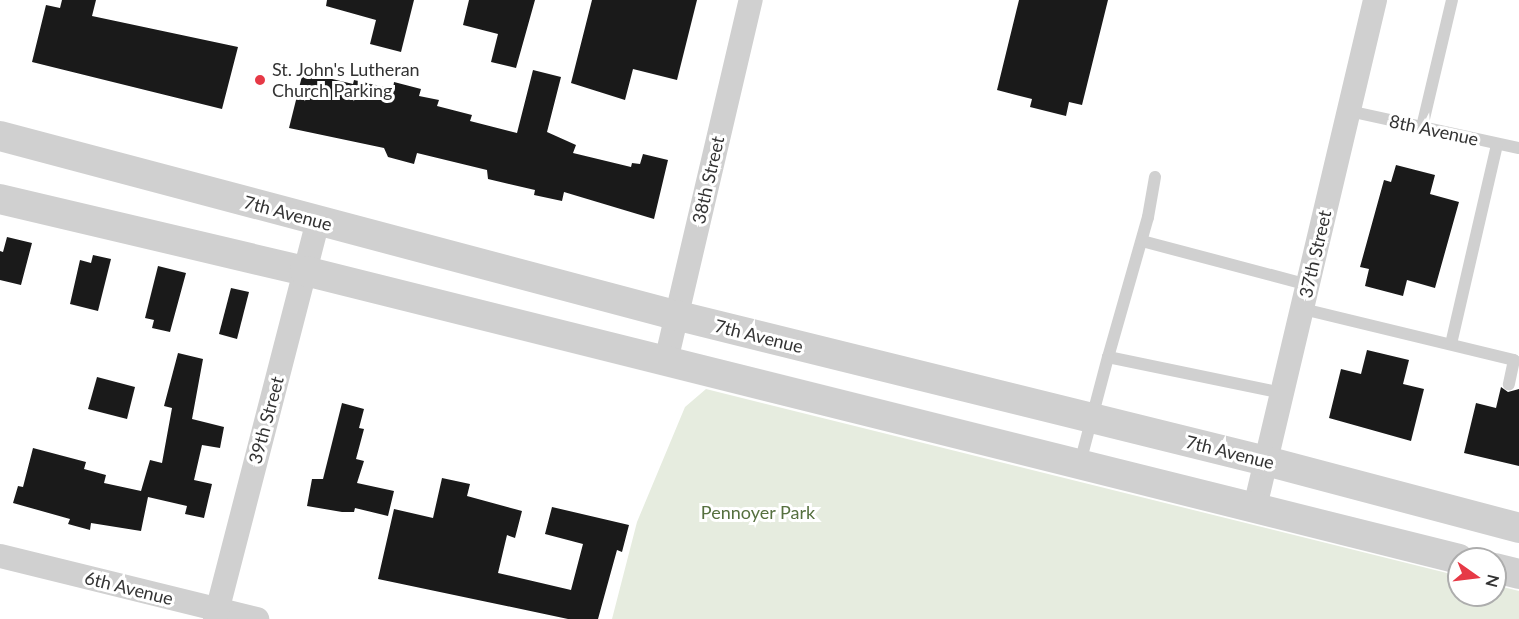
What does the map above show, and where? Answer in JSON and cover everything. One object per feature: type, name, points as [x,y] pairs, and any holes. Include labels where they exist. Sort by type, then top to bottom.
[{"type":"street","name":"38th Street","points":[[666,361],[751,0]]},
{"type":"street","name":"37th Street","points":[[1255,507],[1375,0]]},
{"type":"street","name":"7th Avenue","points":[[0,136],[675,315],[1266,461],[1519,528]]},
{"type":"street","points":[[0,199],[305,271],[1447,556]]},
{"type":"street","name":"39th Street","points":[[216,614],[318,221]]},
{"type":"street","name":"6th Avenue","points":[[0,556],[216,614],[257,619]]},
{"type":"lane","points":[[1422,127],[1452,0]]},
{"type":"lane","name":"8th Avenue","points":[[1349,111],[1519,148]]},
{"type":"lane","points":[[1451,344],[1497,144]]},
{"type":"lane","points":[[1080,464],[1142,241],[1155,177]]},
{"type":"lane","points":[[1142,241],[1308,285]]},
{"type":"lane","points":[[1302,309],[1514,360],[1509,384]]},
{"type":"lane","points":[[1108,357],[1282,393]]},
{"type":"green space","name":"Pennoyer Park","points":[[706,389],[1447,573],[1447,607],[1507,607],[1507,588],[1519,591],[1519,619],[612,619],[637,522],[685,407]]},
{"type":"building","points":[[62,0],[96,0],[92,16],[238,47],[222,109],[32,62],[46,5],[60,8]]},
{"type":"building","points":[[327,0],[414,0],[401,52],[370,44],[376,20],[326,6]]},
{"type":"building","points":[[469,0],[535,0],[516,68],[491,62],[498,34],[463,25]]},
{"type":"building","points":[[592,0],[697,0],[677,80],[633,69],[625,100],[571,83]]},
{"type":"building","points":[[1019,0],[1108,0],[1082,105],[1069,102],[1066,116],[1030,107],[1032,99],[997,90]]},
{"type":"building","points":[[533,70],[561,77],[547,132],[576,145],[573,153],[631,167],[632,163],[640,164],[643,154],[668,160],[654,219],[564,192],[562,201],[534,195],[535,190],[488,179],[487,170],[417,153],[414,164],[388,157],[384,148],[289,128],[303,72],[353,84],[354,80],[393,89],[394,82],[421,89],[419,96],[439,100],[437,106],[472,115],[470,121],[517,133]]},
{"type":"building","points":[[1396,165],[1435,175],[1430,194],[1459,202],[1435,288],[1407,280],[1403,296],[1365,286],[1369,269],[1360,267],[1384,180],[1391,182]]},
{"type":"building","points":[[7,237],[32,243],[21,285],[0,280],[0,251],[3,252]]},
{"type":"building","points":[[93,255],[111,259],[98,311],[70,304],[80,260],[91,263]]},
{"type":"building","points":[[158,266],[186,273],[170,332],[152,328],[154,320],[145,318]]},
{"type":"building","points":[[231,288],[249,292],[237,339],[219,334]]},
{"type":"building","points":[[1367,350],[1409,360],[1403,384],[1424,389],[1411,441],[1329,418],[1341,369],[1361,374]]},
{"type":"building","points":[[178,353],[203,359],[192,419],[224,427],[220,448],[202,445],[194,480],[212,484],[204,518],[185,514],[187,506],[148,497],[141,531],[91,523],[90,530],[68,524],[70,519],[13,503],[18,486],[23,487],[33,448],[86,462],[84,469],[106,475],[104,483],[141,491],[150,460],[162,463],[172,408],[164,406]]},
{"type":"building","points":[[97,377],[135,387],[127,419],[88,409]]},
{"type":"building","points":[[1501,387],[1508,392],[1519,389],[1519,466],[1464,453],[1476,403],[1496,408]]},
{"type":"building","points":[[342,403],[364,409],[359,428],[364,429],[356,459],[364,461],[357,483],[394,491],[388,516],[355,508],[354,512],[342,512],[307,506],[312,479],[323,479]]},
{"type":"building","points":[[442,478],[470,484],[467,496],[522,511],[515,538],[507,535],[498,573],[571,590],[583,544],[545,534],[552,507],[629,525],[622,552],[617,550],[598,619],[568,619],[378,579],[394,509],[433,518]]},
{"type":"place","name":"St. John's Lutheran Church Parking","points":[[260,80]]}]
